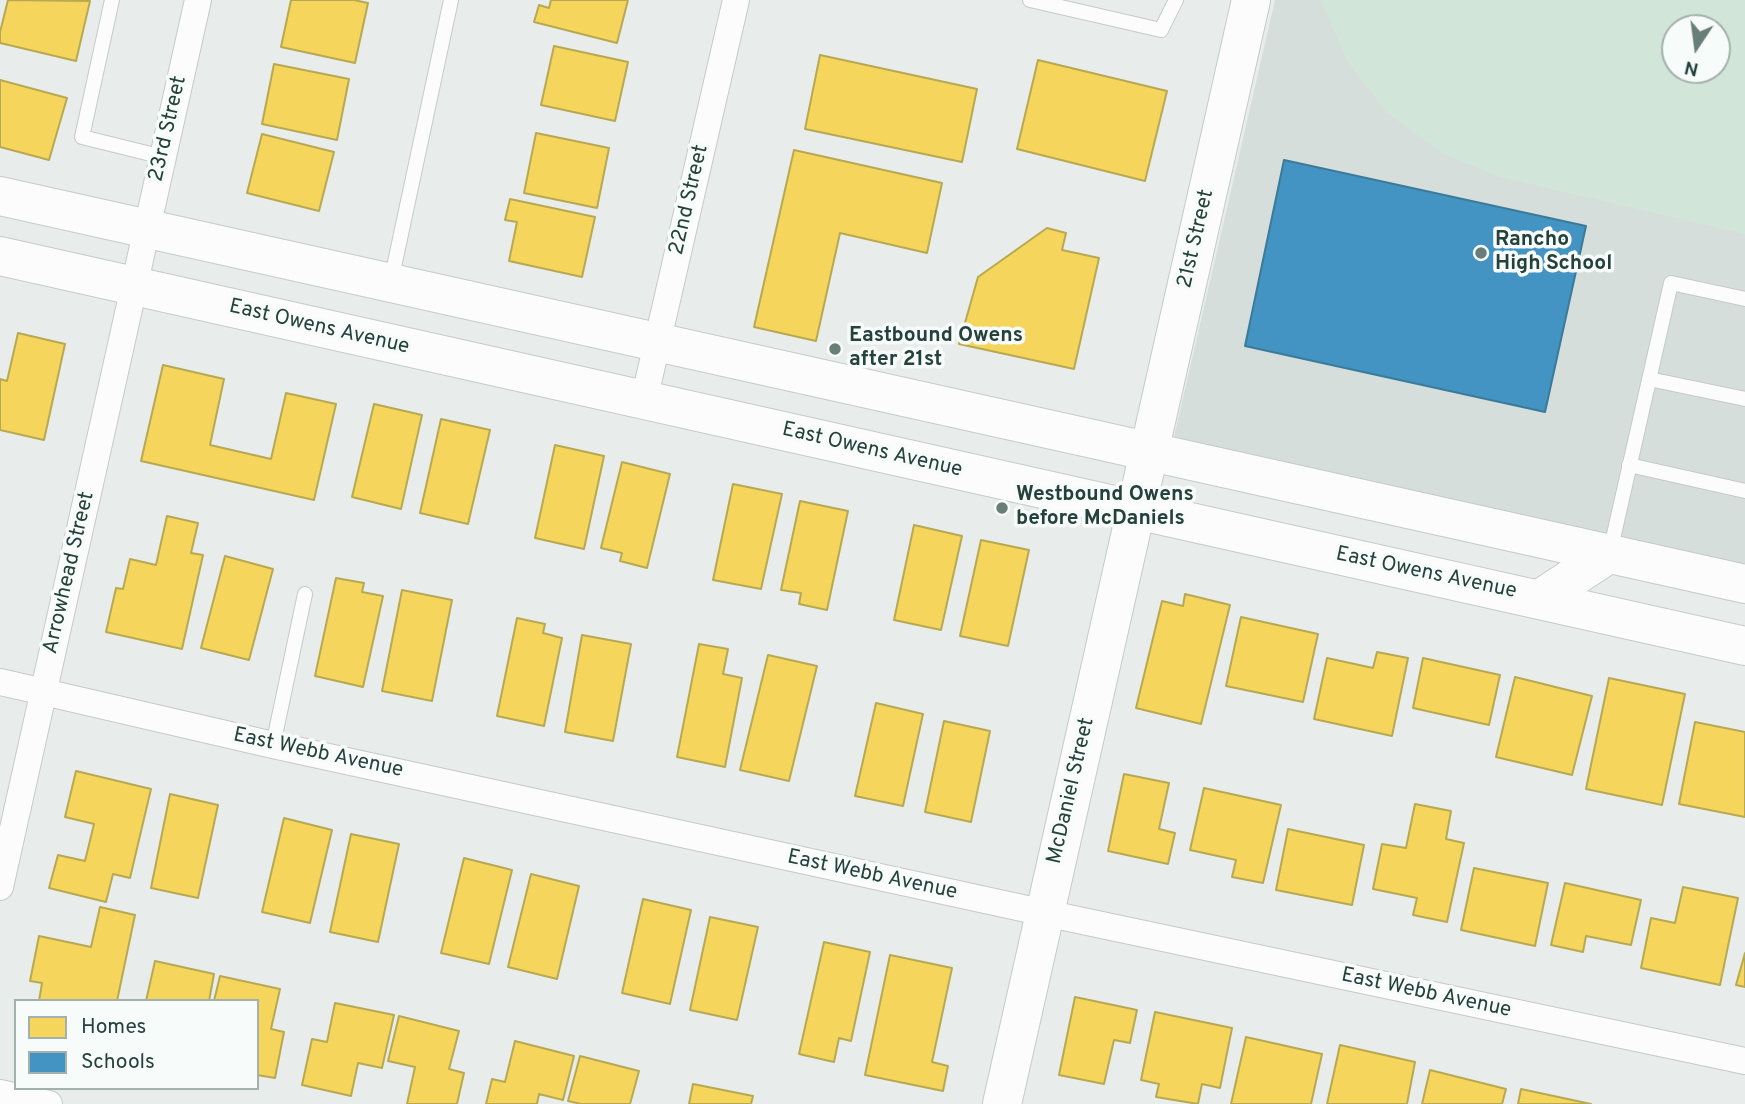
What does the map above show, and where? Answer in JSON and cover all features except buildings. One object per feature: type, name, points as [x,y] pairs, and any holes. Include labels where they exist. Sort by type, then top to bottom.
[{"type":"main road","name":"21st Street","points":[[1143,480],[1251,0]]},
{"type":"main road","name":"East Owens Avenue","points":[[0,195],[140,258],[644,400],[1610,553],[1745,583]]},
{"type":"main road","name":"East Owens Avenue","points":[[0,256],[140,258],[390,282],[658,341],[1143,480],[1540,599],[1745,646]]},
{"type":"main road","name":"McDaniel Street","points":[[1002,1104],[1143,480]]},
{"type":"main road","points":[[1540,599],[1610,553]]},
{"type":"street","name":"23rd Street","points":[[140,258],[198,0]]},
{"type":"street","name":"22nd Street","points":[[644,400],[736,0]]},
{"type":"street","name":"Arrowhead Street","points":[[0,887],[140,258]]},
{"type":"street","name":"East Webb Avenue","points":[[0,681],[272,745],[1045,913],[1745,1061]]},
{"type":"street","points":[[0,1093],[49,1104]]},
{"type":"lane","points":[[112,0],[82,137],[163,157]]},
{"type":"lane","points":[[390,282],[451,0]]},
{"type":"lane","points":[[1030,0],[1161,30],[1176,0]]},
{"type":"lane","points":[[1610,553],[1671,283],[1745,299]]},
{"type":"lane","points":[[1649,379],[1745,399]]},
{"type":"lane","points":[[1629,465],[1745,491]]},
{"type":"lane","points":[[272,745],[305,594]]},
{"type":"shaded area","name":"Rancho High School","points":[[1275,0],[1745,0],[1745,568],[1174,437]]},
{"type":"green space","points":[[1321,0],[1745,0],[1745,234],[1500,177],[1444,154],[1387,113],[1347,61]]},
{"type":"place","name":"Rancho High School","points":[[1481,253]]},
{"type":"place","name":"Eastbound Owens after 21st","points":[[835,349]]},
{"type":"place","name":"Westbound Owens before McDaniels","points":[[1002,508]]}]
